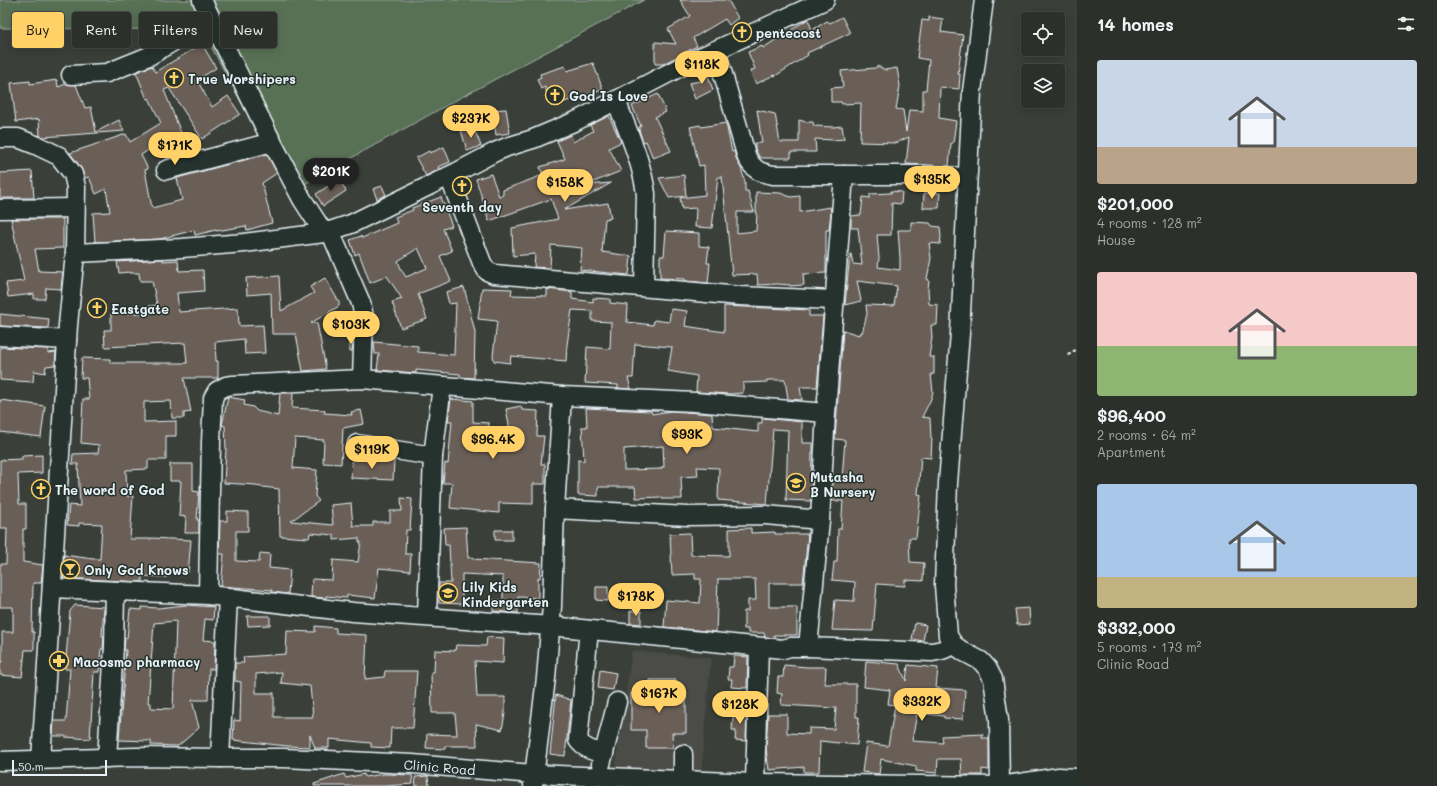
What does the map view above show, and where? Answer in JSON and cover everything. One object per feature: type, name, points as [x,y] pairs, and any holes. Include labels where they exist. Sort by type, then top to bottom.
[{"type":"street","points":[[202,0],[208,12]]},
{"type":"street","points":[[75,253],[182,248],[244,243],[327,232],[351,224],[495,152],[533,139],[576,121],[716,50],[825,0]]},
{"type":"street","points":[[984,0],[972,91],[960,333],[948,483],[944,585],[948,636],[954,645],[981,661],[988,669],[993,679],[999,720],[1000,786]]},
{"type":"street","points":[[212,20],[302,200],[327,232],[361,304],[364,318],[362,379]]},
{"type":"street","points":[[71,75],[107,73],[149,56],[162,48]]},
{"type":"street","points":[[716,50],[747,158],[752,168],[760,172],[773,175],[919,175],[967,177]]},
{"type":"street","points":[[616,100],[643,172],[645,185],[644,287]]},
{"type":"street","points":[[0,138],[18,138],[59,156],[73,174],[76,187],[75,253],[67,340],[41,760]]},
{"type":"street","points":[[166,170],[272,142]]},
{"type":"street","points":[[808,647],[820,520],[826,413],[844,175]]},
{"type":"street","points":[[449,176],[482,263],[487,270],[494,274],[740,296],[834,300]]},
{"type":"street","points":[[0,209],[75,208]]},
{"type":"street","points":[[0,336],[67,340]]},
{"type":"street","points":[[208,595],[213,398],[217,391],[226,386],[362,379],[562,396],[695,402],[826,413]]},
{"type":"street","points":[[427,616],[433,456],[442,386]]},
{"type":"street","points":[[533,780],[551,626],[554,509],[562,396]]},
{"type":"street","points":[[357,444],[433,456]]},
{"type":"street","points":[[554,509],[687,516],[766,515],[820,520]]},
{"type":"street","points":[[52,588],[208,595],[353,612],[427,616],[551,626],[783,649],[790,647],[808,647],[932,652],[954,645]]},
{"type":"street","points":[[107,758],[114,648],[115,591]]},
{"type":"street","points":[[220,758],[228,597]]},
{"type":"street","points":[[589,630],[578,740],[581,745],[604,754]]},
{"type":"street","points":[[755,783],[759,647]]},
{"type":"street","points":[[598,777],[617,702]]},
{"type":"street","points":[[683,781],[684,754]]},
{"type":"street","name":"Clinic Road","points":[[0,762],[136,757],[314,759],[412,764],[533,780],[598,777],[755,783],[1000,786],[1040,783],[1059,777],[1077,778]]},
{"type":"path","points":[[1068,355],[1077,349]]},
{"type":"shaded area","points":[[632,651],[711,658],[701,774],[615,768]]},
{"type":"green space","points":[[0,0],[644,0],[458,99],[290,192],[212,48],[212,12],[139,12],[139,29],[131,29],[131,12],[72,12],[72,29],[64,29],[64,12],[12,12],[12,28],[0,28]]},
{"type":"building","points":[[680,0],[728,0],[738,18],[729,25],[725,19],[693,38],[697,46],[663,64],[655,64],[655,42],[676,44],[668,29],[690,16]]},
{"type":"building","points":[[842,17],[850,33],[807,53],[808,55],[775,76],[774,75],[756,84],[750,71],[755,69],[748,52],[762,46],[763,48],[808,19],[812,30],[827,21],[830,23]]},
{"type":"building","points":[[929,17],[943,19],[941,32],[963,35],[958,74],[960,74],[959,89],[940,87],[939,118],[956,121],[953,143],[951,143],[949,166],[906,164],[909,137],[896,143],[860,142],[861,103],[842,104],[841,102],[831,102],[831,88],[843,87],[841,71],[875,68],[878,66],[885,70],[897,68],[900,86],[896,109],[903,110],[906,132],[909,110],[923,111],[923,90],[926,90],[929,60],[917,58],[922,20],[929,21]]},
{"type":"building","points":[[195,48],[204,48],[216,68],[197,80],[212,107],[228,96],[240,114],[202,139],[169,88],[164,90],[189,153],[167,159],[160,142],[141,155],[148,169],[145,170],[152,208],[182,200],[177,178],[267,154],[277,173],[262,183],[272,223],[247,230],[246,226],[216,230],[195,235],[194,230],[160,239],[95,242],[93,213],[110,212],[106,189],[96,194],[89,177],[85,178],[81,168],[70,153],[126,134],[130,142],[161,123],[149,98],[147,99],[136,72],[152,66],[155,72]]},
{"type":"building","points":[[593,63],[603,90],[551,106],[545,87],[541,89],[537,79],[541,77],[540,74],[565,66],[567,71]]},
{"type":"building","points":[[705,67],[713,90],[695,99],[689,83],[701,81],[700,69]]},
{"type":"building","points":[[57,80],[58,87],[66,84],[76,85],[85,108],[91,107],[96,132],[119,120],[124,131],[43,137],[40,136],[39,119],[16,122],[11,83],[30,81],[30,84]]},
{"type":"building","points":[[658,94],[666,112],[655,117],[671,151],[653,158],[646,141],[644,142],[642,139],[639,130],[639,127],[641,126],[632,106]]},
{"type":"building","points":[[506,109],[510,133],[496,135],[492,110]]},
{"type":"building","points":[[757,110],[775,114],[780,142],[799,142],[799,120],[813,122],[814,126],[842,126],[844,139],[815,139],[816,152],[791,152],[791,158],[760,158],[755,149],[755,143],[762,143]]},
{"type":"building","points":[[609,116],[621,142],[609,148],[621,171],[586,185],[611,183],[564,210],[608,203],[611,218],[605,219],[602,252],[631,256],[629,275],[580,270],[582,248],[551,245],[550,268],[534,267],[535,254],[513,256],[512,228],[558,219],[551,199],[489,221],[476,179],[491,174],[499,196],[503,195],[503,190],[543,175],[540,167],[565,159],[557,141],[571,135],[573,142],[593,131],[590,125]]},
{"type":"building","points":[[726,123],[732,152],[734,151],[741,168],[745,182],[745,191],[748,191],[754,212],[737,212],[737,233],[756,231],[756,192],[780,193],[791,197],[800,196],[800,212],[830,207],[831,212],[829,230],[826,230],[826,273],[803,274],[804,285],[790,286],[778,284],[758,285],[757,274],[732,275],[722,177],[718,177],[712,228],[695,227],[696,208],[682,209],[680,198],[705,195],[704,165],[699,166],[690,127],[700,125],[701,127]]},
{"type":"building","points":[[473,126],[481,146],[467,151],[461,130]]},
{"type":"building","points":[[444,147],[450,162],[438,167],[439,169],[426,176],[416,158],[429,151],[430,153]]},
{"type":"building","points":[[32,171],[34,198],[0,198],[0,173]]},
{"type":"building","points":[[684,175],[686,196],[669,198],[659,178]]},
{"type":"building","points":[[339,179],[346,191],[323,206],[316,194]]},
{"type":"building","points":[[382,186],[386,195],[377,199],[373,189]]},
{"type":"building","points":[[891,191],[902,192],[901,204],[892,203],[891,235],[877,235],[879,258],[878,267],[900,270],[898,230],[911,230],[911,222],[930,223],[932,226],[940,227],[941,237],[940,244],[929,243],[931,258],[927,279],[929,280],[929,304],[938,305],[937,325],[931,325],[932,338],[929,357],[934,357],[934,374],[931,374],[933,392],[922,417],[930,418],[932,438],[931,458],[921,457],[918,494],[921,495],[916,538],[909,538],[910,562],[924,563],[923,581],[905,580],[905,586],[877,584],[873,631],[832,630],[835,600],[854,601],[855,582],[832,580],[834,562],[837,562],[838,529],[841,529],[843,501],[832,501],[833,479],[842,479],[845,440],[835,439],[843,330],[859,335],[860,332],[862,333],[867,314],[866,305],[894,306],[897,286],[857,281],[861,301],[845,305],[850,254],[853,264],[862,265],[858,228],[851,228],[851,216],[861,215],[863,197],[870,198],[870,194],[891,193]]},
{"type":"building","points":[[924,193],[940,193],[939,208],[923,208]]},
{"type":"building","points":[[441,197],[452,226],[443,229],[452,251],[440,256],[451,281],[418,294],[427,319],[401,328],[392,302],[402,299],[387,276],[370,283],[359,253],[355,255],[350,240],[361,236],[362,238],[397,223],[395,217],[413,210],[412,208]],"holes":[[[418,248],[427,268],[406,277],[398,261]]]},
{"type":"building","points":[[11,219],[63,219],[63,248],[35,249],[39,271],[63,272],[61,289],[46,288],[45,299],[34,299],[34,294],[8,297],[6,283],[24,281]]},
{"type":"building","points":[[666,231],[699,233],[699,246],[709,247],[707,263],[710,263],[708,283],[685,281],[685,279],[660,278],[660,256],[664,256]]},
{"type":"building","points":[[163,259],[163,261],[178,260],[179,271],[203,270],[204,291],[177,293],[179,312],[238,308],[239,326],[263,325],[265,353],[245,354],[244,339],[215,342],[216,361],[218,361],[218,378],[184,378],[191,412],[184,413],[184,418],[172,418],[171,401],[144,402],[144,422],[176,421],[176,436],[166,436],[166,460],[148,460],[148,469],[126,470],[127,496],[133,496],[130,539],[151,538],[191,540],[188,573],[168,571],[167,577],[142,576],[142,582],[63,578],[64,555],[100,559],[102,524],[79,523],[79,526],[67,525],[69,505],[80,506],[78,464],[72,464],[73,454],[98,453],[99,445],[81,443],[83,399],[89,399],[87,378],[81,378],[82,358],[110,359],[110,363],[187,363],[185,343],[105,347],[104,330],[111,330],[111,314],[150,313],[149,306],[157,305],[152,281],[140,281],[139,273],[119,273],[117,262]]},
{"type":"building","points":[[279,276],[281,311],[314,293],[310,287],[325,278],[339,302],[339,306],[311,323],[317,323],[326,369],[303,371],[296,334],[272,334],[271,293],[247,295],[246,278]]},
{"type":"building","points":[[464,287],[475,332],[474,378],[460,377],[460,374],[416,370],[416,373],[377,370],[379,354],[375,354],[374,342],[418,346],[418,352],[454,355],[456,303],[449,304],[446,292]]},
{"type":"building","points":[[482,288],[512,289],[511,295],[547,296],[547,289],[572,292],[572,299],[593,302],[593,298],[610,299],[610,303],[628,305],[627,322],[653,325],[654,320],[669,322],[671,309],[687,311],[685,326],[724,332],[724,306],[809,310],[809,316],[823,316],[817,387],[800,387],[802,400],[788,399],[785,380],[767,380],[767,382],[743,383],[743,393],[730,394],[696,392],[697,376],[668,371],[672,347],[635,344],[633,378],[628,378],[631,389],[618,388],[618,385],[585,383],[587,347],[610,349],[611,322],[592,321],[592,311],[572,310],[566,361],[511,356],[510,363],[494,361],[493,356],[497,321],[478,319]]},
{"type":"building","points":[[0,314],[49,319],[48,328],[0,326]]},
{"type":"building","points":[[349,340],[353,341],[352,351],[349,351]]},
{"type":"building","points":[[0,347],[48,349],[48,353],[56,352],[55,365],[46,366],[45,373],[34,371],[33,382],[0,380]]},
{"type":"building","points":[[280,393],[293,393],[292,408],[325,410],[324,413],[352,415],[351,412],[361,410],[364,424],[343,428],[341,464],[323,463],[324,440],[295,438],[293,468],[317,470],[315,496],[319,501],[291,521],[333,525],[331,505],[351,503],[353,526],[373,526],[373,522],[390,522],[390,511],[402,511],[401,498],[412,499],[410,530],[406,530],[405,554],[411,554],[410,571],[379,568],[375,598],[347,595],[347,598],[326,596],[326,598],[311,597],[312,579],[332,580],[333,560],[358,562],[361,542],[359,542],[359,538],[334,540],[334,535],[310,533],[309,538],[280,536],[279,489],[255,486],[256,485],[224,483],[226,449],[225,426],[222,425],[228,397],[245,400],[244,405],[253,407],[257,411],[278,416]]},
{"type":"building","points":[[451,399],[473,401],[473,422],[489,423],[488,433],[508,435],[509,424],[506,409],[521,406],[522,410],[538,411],[537,436],[544,436],[541,464],[545,464],[545,484],[533,484],[533,504],[499,503],[499,513],[450,508],[452,483],[443,483],[445,463],[448,464],[452,421],[448,421]]},
{"type":"building","points":[[0,400],[45,406],[41,437],[0,432]]},
{"type":"building","points":[[586,408],[651,411],[652,414],[671,411],[712,414],[713,427],[758,432],[758,423],[762,423],[762,418],[802,422],[802,443],[813,443],[811,501],[786,500],[788,430],[773,429],[767,504],[718,500],[719,468],[697,467],[698,476],[681,477],[682,499],[662,499],[662,497],[636,498],[635,487],[598,487],[598,496],[578,495],[578,460],[584,461],[582,427],[587,427]],"holes":[[[663,446],[664,467],[661,467],[661,469],[624,470],[624,449]]]},
{"type":"building","points":[[42,455],[42,473],[18,474],[19,504],[26,504],[26,529],[23,529],[23,562],[43,565],[41,583],[33,583],[32,632],[34,632],[34,650],[25,650],[22,677],[0,675],[0,662],[2,662],[2,632],[13,632],[13,607],[0,607],[0,564],[6,564],[7,528],[0,528],[0,460],[22,459],[22,456]]},
{"type":"building","points":[[352,459],[394,461],[393,480],[351,478]]},
{"type":"building","points":[[170,464],[193,464],[193,491],[199,492],[197,520],[199,520],[199,533],[185,533],[186,517],[179,516],[181,481],[170,481]]},
{"type":"building","points":[[227,511],[248,512],[248,531],[236,531],[236,561],[259,562],[260,553],[270,554],[269,568],[290,570],[288,594],[272,592],[272,590],[221,586],[224,554],[219,554],[220,521],[227,521]]},
{"type":"building","points":[[466,527],[468,558],[473,557],[473,559],[541,563],[540,578],[538,578],[538,598],[518,597],[518,613],[493,611],[493,600],[503,600],[503,576],[462,574],[462,604],[439,603],[439,583],[451,583],[449,545],[445,545],[444,528]]},
{"type":"building","points":[[751,528],[751,533],[775,532],[775,534],[808,534],[803,583],[769,583],[769,607],[797,607],[797,635],[774,635],[775,638],[765,637],[764,633],[748,633],[748,629],[744,629],[744,611],[748,611],[748,600],[756,600],[755,579],[718,579],[716,632],[664,627],[666,600],[700,603],[701,579],[695,579],[695,574],[672,575],[670,534],[690,533],[691,555],[729,556],[729,529]]},
{"type":"building","points":[[495,530],[512,530],[512,540],[495,540]]},
{"type":"building","points":[[596,587],[608,587],[608,601],[596,600]]},
{"type":"building","points":[[75,605],[104,607],[102,636],[104,636],[103,649],[101,649],[99,672],[94,672],[90,739],[53,736],[54,721],[66,721],[70,669],[65,669],[70,611]]},
{"type":"building","points":[[186,605],[214,607],[213,620],[205,619],[203,640],[215,641],[214,669],[209,669],[208,700],[192,700],[199,728],[178,746],[151,745],[151,741],[119,740],[126,650],[124,650],[125,638],[127,638],[130,609],[142,610],[142,607],[158,608]],"holes":[[[176,621],[173,709],[151,708],[151,703],[148,703],[154,623]]]},
{"type":"building","points":[[1029,608],[1030,624],[1017,625],[1015,609]]},
{"type":"building","points":[[630,611],[641,611],[641,624],[630,623]]},
{"type":"building","points":[[247,616],[270,616],[270,625],[248,626]]},
{"type":"building","points":[[915,623],[926,625],[923,641],[912,639]]},
{"type":"building","points":[[315,626],[336,628],[336,633],[367,635],[365,679],[384,677],[385,671],[417,671],[413,728],[391,728],[390,748],[371,747],[371,743],[329,739],[329,748],[315,748],[310,735],[310,747],[233,740],[234,720],[240,721],[241,682],[235,681],[235,663],[244,663],[243,657],[286,654],[287,631],[315,632]],"holes":[[[282,672],[281,683],[310,686],[313,717],[274,717],[274,693],[256,693],[256,674]]]},
{"type":"building","points":[[487,637],[504,638],[503,663],[475,661],[477,697],[505,697],[505,713],[502,730],[476,724],[477,746],[445,746],[445,749],[426,748],[427,734],[457,735],[455,713],[432,713],[431,672],[434,672],[435,650],[455,651],[456,645],[486,646]]},
{"type":"building","points":[[734,656],[748,657],[747,688],[731,687],[732,679],[728,679],[729,667],[733,667]]},
{"type":"building","points":[[866,661],[899,664],[906,681],[908,665],[938,668],[936,688],[965,690],[963,719],[944,718],[944,716],[917,713],[912,741],[943,743],[942,736],[983,734],[982,738],[989,738],[989,770],[982,769],[982,775],[962,775],[961,759],[938,759],[937,773],[916,771],[916,766],[881,759],[879,774],[862,772],[866,743],[888,746],[895,705],[888,704],[890,690],[864,687]]},
{"type":"building","points":[[784,665],[826,667],[825,684],[856,684],[856,717],[859,717],[857,745],[820,741],[819,772],[804,772],[804,767],[769,770],[766,749],[768,714],[787,714],[787,733],[809,734],[809,728],[834,729],[836,708],[781,705],[782,694],[777,693],[778,677],[783,677]]},
{"type":"building","points":[[600,670],[616,673],[613,690],[598,688]]},
{"type":"building","points":[[650,680],[676,680],[676,695],[686,695],[686,733],[672,733],[673,748],[646,748],[646,730],[631,730],[631,693],[650,693]]},
{"type":"building","points":[[556,695],[571,700],[565,756],[550,754]]},
{"type":"building","points":[[738,708],[747,708],[746,741],[735,740],[736,731],[732,730],[733,717],[737,717]]},
{"type":"building","points":[[344,774],[346,778],[364,774],[365,777],[384,774],[412,775],[413,784],[386,786],[314,786],[314,784]]},
{"type":"building","points":[[428,776],[429,786],[416,786],[415,777]]},
{"type":"place","name":"pentecost","points":[[742,32]]},
{"type":"place","name":"True Worshipers","points":[[174,78]]},
{"type":"place","name":"God Is Love","points":[[555,95]]},
{"type":"place","name":"Seventh day","points":[[462,186]]},
{"type":"place","name":"Eastgate","points":[[97,308]]},
{"type":"place","name":"Mutasha B Nursery","points":[[796,483]]},
{"type":"place","name":"The word of God","points":[[41,489]]},
{"type":"place","name":"Only God Knows","points":[[70,569]]},
{"type":"place","name":"Lily Kids Kindergarten","points":[[448,593]]},
{"type":"place","name":"Macosmo pharmacy","points":[[59,661]]}]
